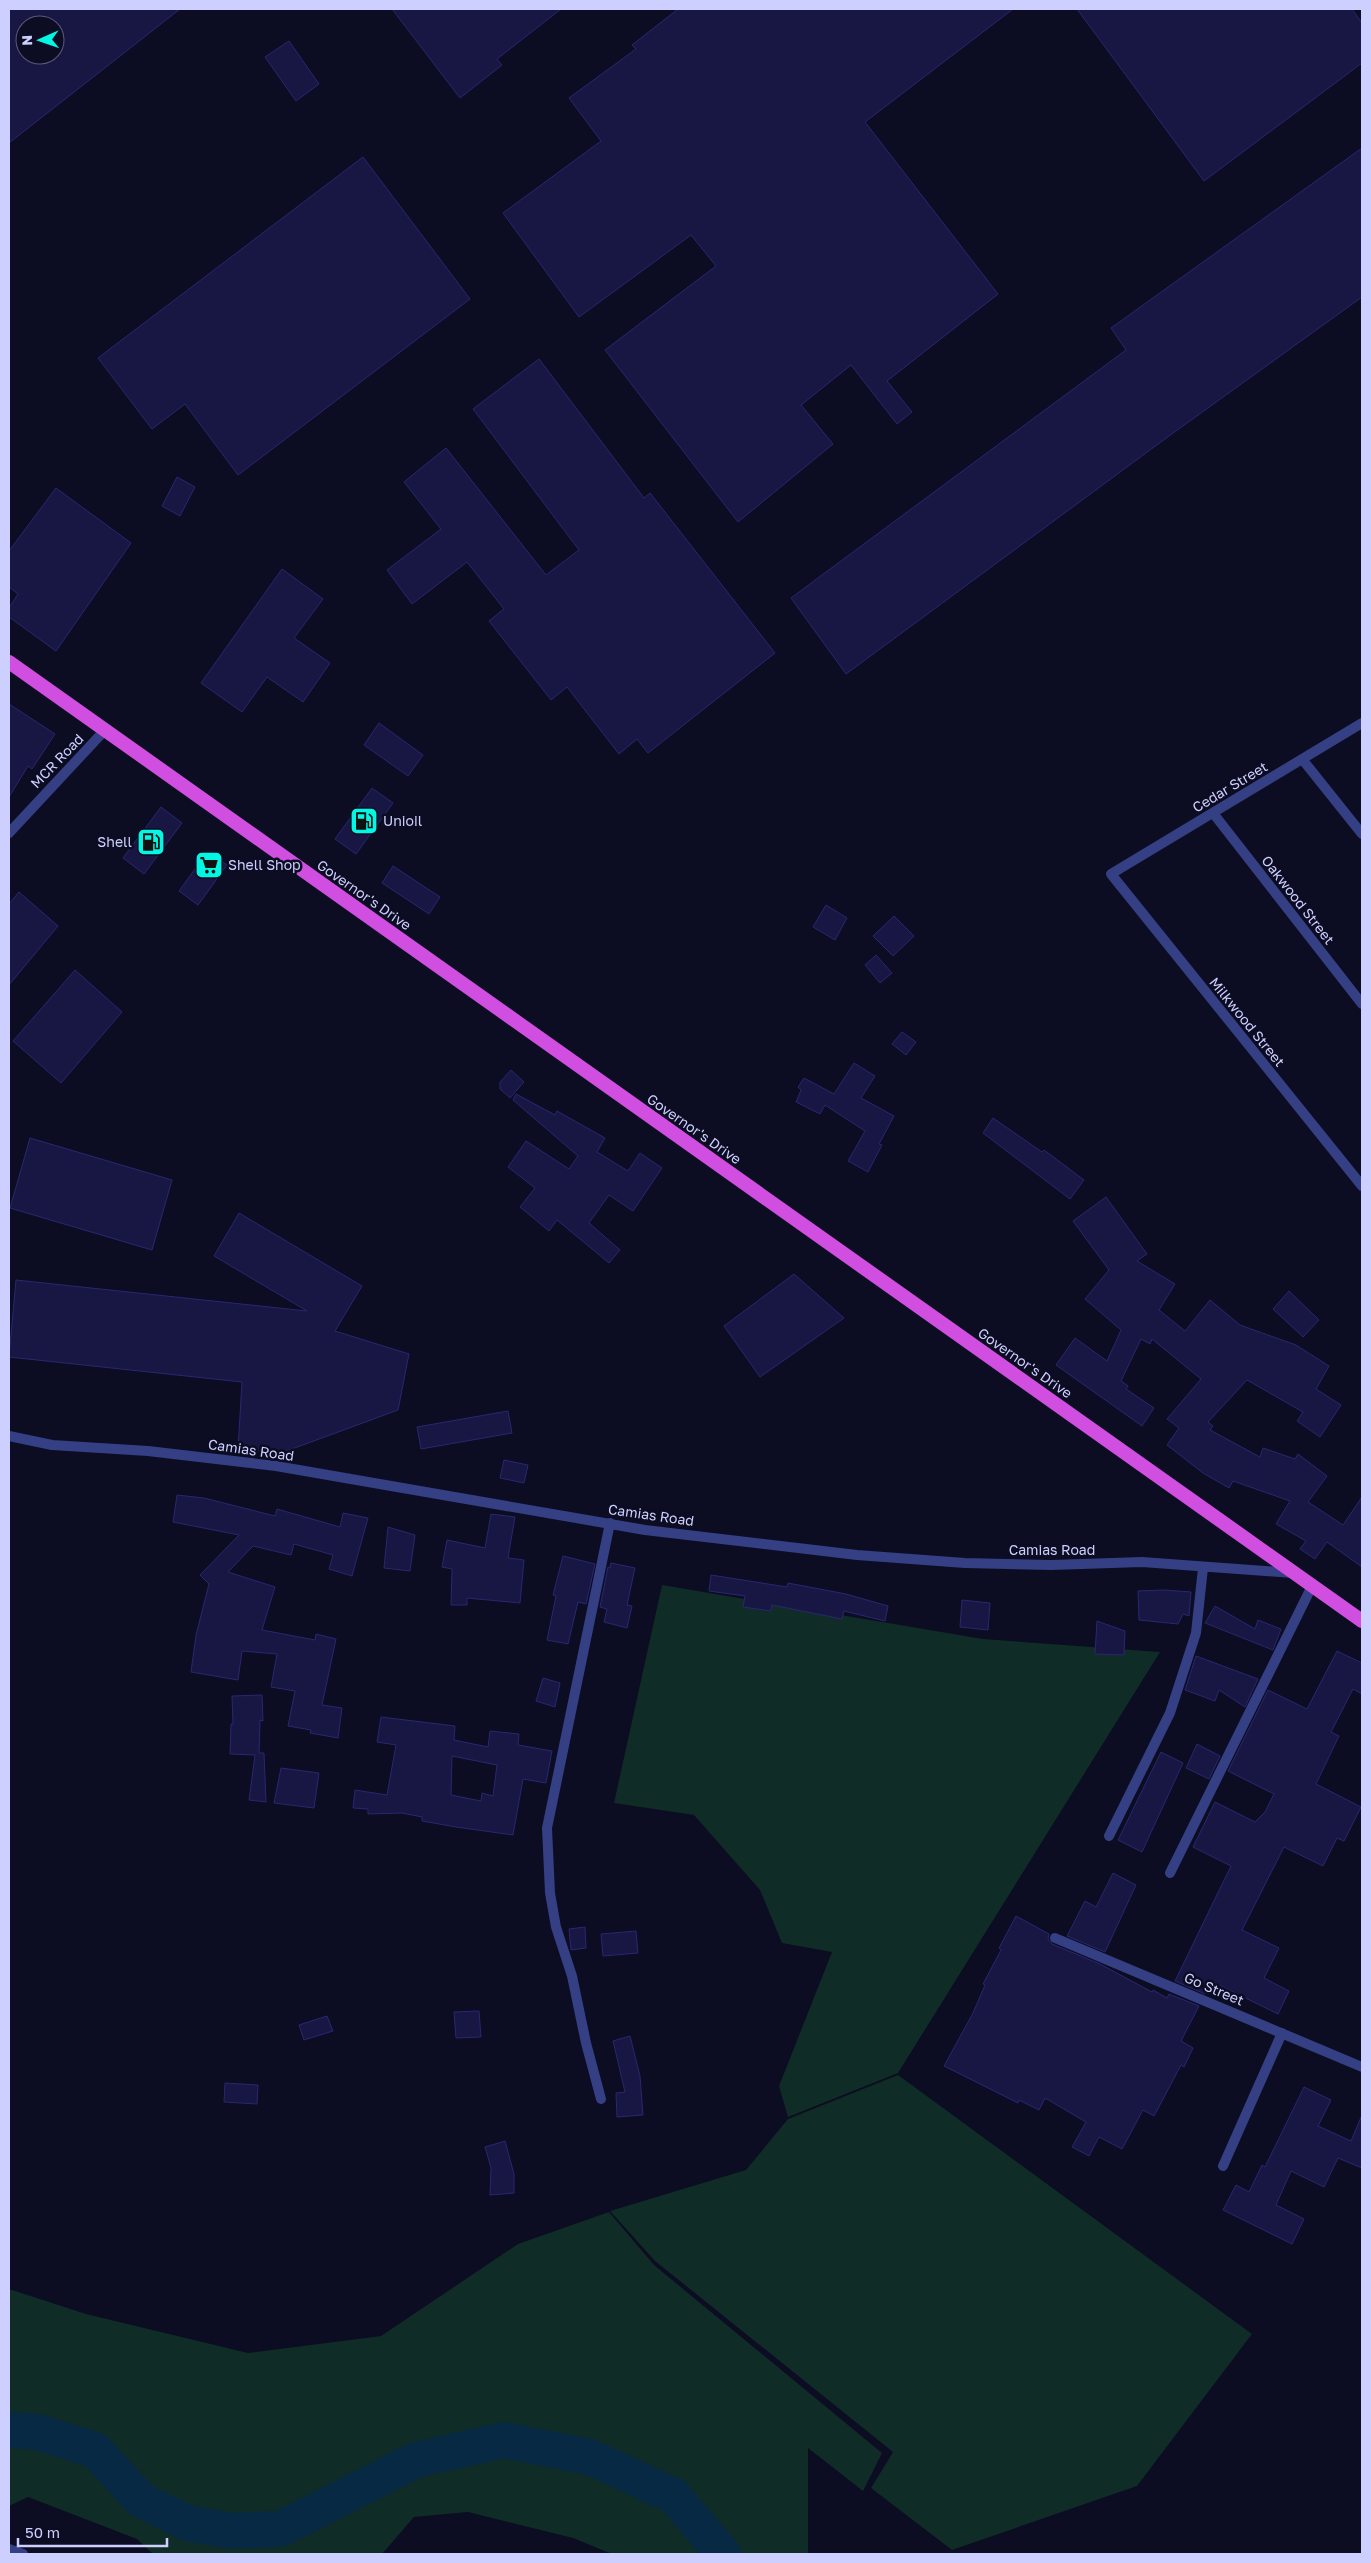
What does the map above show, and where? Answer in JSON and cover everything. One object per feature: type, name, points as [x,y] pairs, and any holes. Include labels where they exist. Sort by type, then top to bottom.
[{"type":"highway","name":"Governor's Drive","points":[[9,662],[1362,1621]]},
{"type":"street","name":"Cedar Street","points":[[1111,874],[1362,723]]},
{"type":"street","name":"MCR Road","points":[[9,833],[105,730]]},
{"type":"street","points":[[1302,759],[1362,834]]},
{"type":"street","name":"Oakwood Street","points":[[1212,813],[1362,1004]]},
{"type":"street","name":"Milkwood Street","points":[[1111,874],[1362,1186]]},
{"type":"street","name":"Camias Road","points":[[9,1436],[52,1445],[148,1451],[276,1466],[610,1524],[857,1555],[965,1563],[1051,1565],[1142,1562],[1203,1568],[1294,1573]]},
{"type":"street","points":[[601,2099],[586,2043],[572,1976],[556,1927],[550,1893],[547,1828],[610,1524]]},
{"type":"street","points":[[1109,1836],[1170,1713],[1196,1633],[1203,1568]]},
{"type":"street","points":[[1170,1874],[1312,1586]]},
{"type":"street","name":"Go Street","points":[[1055,1938],[1362,2067]]},
{"type":"street","points":[[1223,2166],[1282,2033]]},
{"type":"street","points":[[9,2548],[23,2554]]},
{"type":"green space","points":[[662,1585],[983,1639],[1160,1652],[898,2073],[788,2117],[779,2086],[832,1952],[782,1943],[760,1890],[694,1815],[614,1803]]},
{"type":"green space","points":[[898,2075],[1252,2334],[1137,2486],[952,2550],[871,2488],[893,2452],[655,2261],[610,2211],[746,2170],[788,2119]]},
{"type":"green space","points":[[609,2212],[654,2265],[882,2453],[863,2491],[808,2448],[808,2554],[612,2554],[573,2538],[468,2512],[414,2517],[382,2554],[153,2554],[137,2539],[28,2497],[9,2506],[9,2289],[86,2314],[248,2353],[381,2336],[518,2244]]},
{"type":"building","points":[[9,9],[180,9],[9,143]]},
{"type":"building","points":[[392,9],[561,9],[497,59],[502,65],[460,98]]},
{"type":"building","points":[[678,9],[1013,9],[865,122],[998,294],[887,381],[912,412],[897,424],[851,365],[801,405],[833,444],[738,522],[605,350],[716,266],[691,235],[579,317],[503,213],[601,141],[569,98],[636,49],[632,45]]},
{"type":"building","points":[[1077,9],[1352,9],[1362,23],[1362,63],[1204,181]]},
{"type":"building","points":[[289,41],[319,84],[296,101],[265,57]]},
{"type":"building","points":[[1362,148],[1362,297],[1169,436],[846,674],[791,598],[1126,350],[1111,328]]},
{"type":"building","points":[[363,157],[470,299],[238,475],[185,404],[152,429],[98,358]]},
{"type":"building","points":[[539,359],[644,498],[650,493],[775,653],[648,753],[637,739],[619,754],[567,687],[551,700],[489,621],[504,609],[467,562],[412,604],[387,570],[441,529],[404,482],[446,448],[546,575],[579,550],[473,409]]},
{"type":"building","points":[[177,477],[195,487],[180,516],[162,506]]},
{"type":"building","points":[[56,488],[131,543],[56,651],[9,617],[9,608],[18,594],[9,587],[9,551]]},
{"type":"building","points":[[282,569],[323,599],[294,638],[330,663],[303,702],[267,677],[242,712],[201,683]]},
{"type":"building","points":[[9,704],[55,734],[32,769],[28,766],[9,797]]},
{"type":"building","points":[[379,723],[423,755],[408,776],[364,745]]},
{"type":"building","name":"Unioil","points":[[372,788],[393,803],[356,854],[335,839]]},
{"type":"building","name":"Shell","points":[[161,807],[182,823],[144,874],[123,858]]},
{"type":"building","points":[[208,851],[227,865],[198,905],[179,891]]},
{"type":"building","points":[[393,866],[440,897],[429,914],[382,883]]},
{"type":"building","points":[[19,892],[58,926],[9,985],[9,904]]},
{"type":"building","points":[[826,905],[847,918],[835,940],[813,927]]},
{"type":"building","points":[[894,916],[914,936],[893,956],[873,936]]},
{"type":"building","points":[[876,955],[892,973],[880,983],[865,965]]},
{"type":"building","points":[[75,970],[122,1012],[61,1083],[13,1041]]},
{"type":"building","points":[[902,1032],[916,1042],[906,1055],[892,1044]]},
{"type":"building","points":[[854,1063],[875,1076],[861,1098],[894,1116],[879,1144],[882,1145],[868,1172],[848,1161],[865,1131],[825,1105],[820,1114],[796,1102],[801,1090],[798,1087],[804,1078],[834,1094]]},
{"type":"building","points":[[511,1070],[524,1082],[510,1098],[500,1089],[500,1082]]},
{"type":"building","points":[[516,1094],[555,1115],[557,1111],[605,1138],[597,1152],[628,1171],[640,1153],[662,1168],[633,1211],[609,1195],[589,1223],[620,1250],[609,1263],[557,1220],[549,1231],[520,1207],[535,1188],[508,1167],[526,1141],[569,1169],[578,1156],[513,1100]]},
{"type":"building","points":[[993,1118],[1042,1152],[1044,1150],[1084,1180],[1070,1199],[983,1133]]},
{"type":"building","points":[[30,1138],[172,1180],[152,1250],[10,1208]]},
{"type":"building","points":[[1106,1197],[1147,1254],[1137,1261],[1175,1284],[1159,1310],[1185,1331],[1210,1300],[1240,1325],[1296,1345],[1329,1366],[1316,1389],[1341,1405],[1320,1437],[1297,1421],[1303,1412],[1247,1380],[1208,1422],[1213,1426],[1210,1430],[1260,1457],[1263,1448],[1295,1459],[1298,1454],[1327,1476],[1308,1502],[1343,1525],[1362,1497],[1362,1567],[1327,1542],[1315,1559],[1300,1549],[1306,1541],[1276,1524],[1290,1501],[1233,1481],[1229,1488],[1203,1473],[1167,1445],[1179,1428],[1167,1419],[1201,1379],[1152,1339],[1150,1344],[1141,1339],[1121,1381],[1128,1386],[1126,1389],[1154,1408],[1142,1426],[1056,1365],[1075,1338],[1107,1361],[1121,1330],[1085,1299],[1109,1270],[1073,1221]]},
{"type":"building","points":[[239,1213],[362,1286],[335,1331],[409,1354],[398,1410],[281,1453],[238,1449],[242,1382],[9,1357],[16,1280],[307,1311],[214,1256]]},
{"type":"building","points":[[794,1274],[844,1318],[760,1377],[724,1326]]},
{"type":"building","points":[[1289,1291],[1319,1320],[1303,1337],[1273,1309]]},
{"type":"building","points":[[508,1411],[512,1433],[421,1449],[417,1427]]},
{"type":"building","points":[[504,1460],[528,1465],[524,1483],[500,1478]]},
{"type":"building","points":[[177,1495],[204,1498],[275,1516],[277,1509],[340,1527],[343,1513],[368,1518],[352,1576],[329,1569],[333,1555],[294,1544],[291,1555],[253,1546],[228,1572],[275,1587],[262,1630],[315,1640],[316,1634],[336,1639],[322,1705],[342,1708],[338,1738],[310,1733],[311,1730],[288,1726],[295,1691],[271,1687],[277,1654],[242,1651],[238,1680],[191,1672],[196,1635],[209,1584],[200,1575],[239,1535],[173,1522]]},
{"type":"building","points":[[491,1514],[515,1517],[508,1558],[524,1560],[520,1603],[467,1598],[467,1605],[451,1605],[452,1569],[442,1567],[447,1540],[485,1548]]},
{"type":"building","points":[[388,1527],[415,1535],[410,1571],[384,1568]]},
{"type":"building","points":[[563,1556],[595,1564],[586,1604],[578,1602],[568,1644],[547,1640],[556,1596],[553,1595]]},
{"type":"building","points":[[611,1563],[635,1568],[627,1605],[632,1606],[627,1628],[604,1622],[607,1609],[600,1607],[608,1567],[610,1568]]},
{"type":"building","points":[[711,1575],[787,1587],[788,1583],[846,1594],[888,1606],[885,1621],[844,1611],[842,1619],[772,1605],[771,1611],[743,1607],[745,1596],[709,1591]]},
{"type":"building","points":[[1138,1591],[1191,1592],[1189,1616],[1183,1614],[1178,1624],[1139,1620]]},
{"type":"building","points":[[962,1600],[990,1603],[988,1630],[960,1627]]},
{"type":"building","points":[[1215,1606],[1255,1629],[1258,1620],[1281,1629],[1273,1650],[1205,1623]]},
{"type":"building","points":[[1097,1621],[1125,1631],[1124,1655],[1095,1654]]},
{"type":"building","points":[[1337,1651],[1362,1663],[1362,1694],[1353,1689],[1331,1732],[1339,1736],[1316,1784],[1361,1807],[1344,1841],[1337,1838],[1323,1866],[1284,1847],[1242,1930],[1279,1948],[1264,1978],[1289,1991],[1278,2014],[1213,1982],[1205,1994],[1175,1981],[1231,1866],[1193,1847],[1215,1802],[1255,1822],[1265,1812],[1274,1794],[1228,1771],[1268,1690],[1307,1709]]},
{"type":"building","points":[[1196,1656],[1258,1679],[1245,1707],[1219,1690],[1215,1701],[1185,1690]]},
{"type":"building","points":[[543,1678],[560,1683],[555,1707],[536,1701]]},
{"type":"building","points":[[262,1695],[263,1721],[260,1720],[259,1753],[264,1753],[266,1802],[249,1800],[255,1755],[230,1754],[231,1724],[233,1724],[232,1696]]},
{"type":"building","points":[[381,1717],[455,1726],[454,1740],[488,1747],[490,1731],[519,1734],[518,1745],[552,1751],[546,1783],[523,1779],[513,1835],[422,1821],[422,1817],[402,1813],[368,1814],[368,1809],[353,1808],[355,1790],[387,1795],[396,1745],[377,1742]],"holes":[[[452,1756],[497,1765],[493,1796],[482,1793],[481,1801],[451,1795]]]},
{"type":"building","points":[[1197,1744],[1220,1756],[1209,1779],[1186,1768]]},
{"type":"building","points":[[1161,1752],[1183,1763],[1142,1852],[1118,1840]]},
{"type":"building","points":[[281,1768],[319,1773],[314,1808],[274,1803]]},
{"type":"building","points":[[1113,1873],[1136,1885],[1105,1952],[1067,1936],[1085,1901],[1096,1907]]},
{"type":"building","points":[[1016,1916],[1049,1934],[1048,1939],[1052,1944],[1100,1964],[1152,1992],[1153,1990],[1167,1998],[1169,1994],[1199,2006],[1181,2041],[1193,2048],[1184,2067],[1181,2065],[1154,2116],[1143,2110],[1122,2149],[1099,2137],[1089,2156],[1072,2147],[1086,2122],[1045,2098],[1039,2110],[1019,2100],[1018,2103],[944,2066],[973,2013],[985,1985],[983,1984]]},
{"type":"building","points":[[585,1927],[586,1948],[571,1950],[569,1929]]},
{"type":"building","points":[[636,1931],[638,1953],[603,1956],[601,1934]]},
{"type":"building","points":[[479,2011],[481,2037],[456,2038],[454,2012]]},
{"type":"building","points":[[327,2016],[333,2031],[304,2040],[299,2025]]},
{"type":"building","points":[[630,2036],[640,2076],[643,2115],[617,2117],[616,2093],[625,2092],[613,2041]]},
{"type":"building","points":[[225,2083],[258,2085],[257,2104],[224,2102]]},
{"type":"building","points":[[1304,2087],[1331,2100],[1318,2126],[1351,2141],[1362,2115],[1362,2168],[1338,2158],[1324,2187],[1291,2171],[1276,2205],[1304,2219],[1292,2244],[1223,2210],[1236,2185],[1249,2192],[1262,2165],[1265,2167]]},
{"type":"building","points":[[505,2141],[514,2174],[514,2193],[490,2195],[491,2168],[485,2147]]},
{"type":"waterway","points":[[9,2430],[37,2432],[95,2450],[141,2500],[187,2523],[233,2531],[280,2529],[416,2460],[504,2440],[590,2457],[674,2496],[723,2554]]},
{"type":"place","name":"Unioil","points":[[364,821]]},
{"type":"place","name":"Shell","points":[[151,842]]},
{"type":"place","name":"Shell Shop","points":[[209,865]]}]
